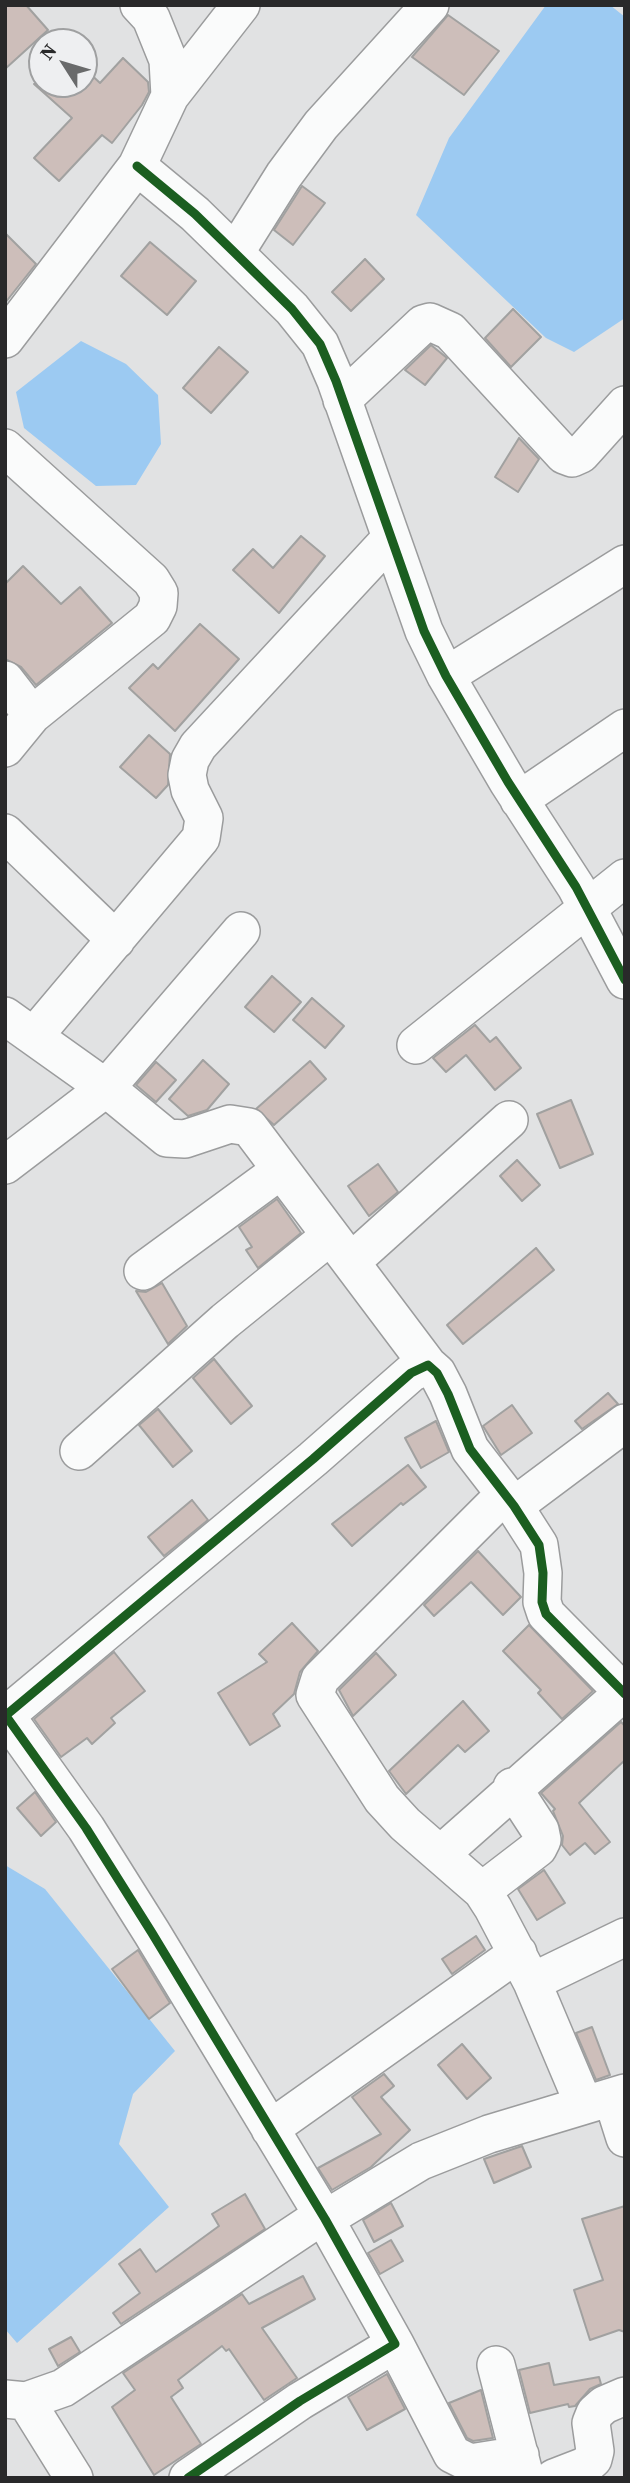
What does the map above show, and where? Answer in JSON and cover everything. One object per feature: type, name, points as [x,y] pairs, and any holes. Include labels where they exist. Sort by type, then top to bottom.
[{"type":"street","points":[[139,5],[151,18],[168,60],[170,96]]},
{"type":"street","points":[[5,339],[136,166],[170,96],[241,5]]},
{"type":"street","points":[[235,253],[284,175],[321,125],[430,5]]},
{"type":"street","points":[[136,166],[195,214],[292,309],[320,344],[412,604],[446,676],[519,800],[586,906],[623,972]]},
{"type":"street","points":[[342,400],[424,324],[430,322],[439,324],[458,340],[564,454],[572,458],[581,454],[625,405]]},
{"type":"street","points":[[5,448],[151,580],[159,593],[158,606],[152,618],[32,715],[5,748]]},
{"type":"street","points":[[390,539],[198,747],[190,760],[187,775],[190,790],[204,818],[201,838],[116,940],[20,1026],[106,1088],[167,1138],[185,1139],[230,1124],[248,1127],[428,1365],[437,1373],[470,1450],[539,1545],[543,1573],[542,1602],[547,1614],[624,1692],[512,1787],[442,1853]]},
{"type":"street","points":[[446,676],[625,564]]},
{"type":"street","points":[[5,680],[32,715]]},
{"type":"street","points":[[519,800],[625,728]]},
{"type":"street","points":[[5,833],[116,940]]},
{"type":"street","points":[[416,1045],[586,906],[625,878]]},
{"type":"street","points":[[5,1165],[106,1088],[241,931]]},
{"type":"street","points":[[79,1451],[225,1321],[341,1249],[509,1120]]},
{"type":"street","points":[[143,1271],[281,1170]]},
{"type":"street","points":[[428,1365],[411,1373],[303,1468],[6,1716],[86,1828],[325,2219],[395,2344],[452,2454],[470,2463],[523,2466],[496,2365]]},
{"type":"street","points":[[625,1423],[509,1501],[315,1688],[319,1703],[382,1799],[405,1824],[442,1853],[482,1892],[525,1967],[607,2098],[625,2138]]},
{"type":"street","points":[[482,1892],[538,1848],[542,1840],[540,1830],[512,1787]]},
{"type":"street","points":[[270,2129],[525,1967],[625,1937]]},
{"type":"street","points":[[75,2478],[15,2400],[63,2388],[314,2221],[325,2219],[421,2161],[489,2134],[607,2098]]},
{"type":"street","points":[[188,2478],[300,2401],[395,2344]]},
{"type":"street","points":[[554,2478],[585,2466],[593,2459],[595,2451],[591,2424],[595,2413],[604,2405],[625,2396]]},
{"type":"water","points":[[546,5],[610,5],[625,17],[625,318],[574,352],[546,338],[416,215],[449,138]]},
{"type":"water","points":[[81,341],[126,364],[158,395],[161,444],[136,485],[96,486],[24,428],[16,392]]},
{"type":"water","points":[[5,1865],[45,1889],[175,2051],[133,2094],[119,2144],[169,2207],[17,2343],[5,2329]]},
{"type":"building","points":[[5,5],[26,5],[46,28],[28,28],[28,48],[5,69]]},
{"type":"building","points":[[448,15],[499,51],[464,95],[412,57]]},
{"type":"building","points":[[123,58],[148,82],[149,92],[112,143],[102,135],[59,181],[34,158],[72,118],[50,98],[98,98],[98,81],[100,83]]},
{"type":"building","points":[[302,186],[325,203],[293,245],[274,230]]},
{"type":"building","points":[[5,233],[36,264],[5,303]]},
{"type":"building","points":[[150,242],[196,281],[167,315],[121,276]]},
{"type":"building","points":[[365,259],[384,279],[351,311],[332,292]]},
{"type":"building","points":[[513,309],[541,337],[511,367],[485,338]]},
{"type":"building","points":[[431,345],[447,358],[425,385],[405,370]]},
{"type":"building","points":[[219,347],[248,372],[211,413],[183,388]]},
{"type":"building","points":[[519,438],[539,459],[518,492],[495,477]]},
{"type":"building","points":[[301,536],[325,556],[279,613],[233,570],[253,549],[273,568]]},
{"type":"building","points":[[23,566],[61,604],[80,587],[112,623],[36,685],[21,667],[5,659],[5,584]]},
{"type":"building","points":[[200,624],[239,659],[175,731],[129,688],[153,664],[158,669]]},
{"type":"building","points":[[149,735],[170,754],[168,785],[156,798],[120,767]]},
{"type":"building","points":[[272,976],[301,1002],[274,1032],[245,1007]]},
{"type":"building","points":[[312,998],[344,1026],[325,1048],[293,1020]]},
{"type":"building","points":[[475,1025],[490,1042],[496,1037],[521,1068],[495,1090],[466,1055],[446,1072],[433,1058]]},
{"type":"building","points":[[203,1060],[229,1084],[207,1110],[188,1116],[169,1099]]},
{"type":"building","points":[[310,1061],[326,1079],[274,1125],[256,1109]]},
{"type":"building","points":[[156,1062],[176,1080],[156,1102],[136,1085]]},
{"type":"building","points":[[571,1100],[593,1154],[560,1168],[537,1114]]},
{"type":"building","points":[[517,1160],[540,1185],[522,1201],[500,1176]]},
{"type":"building","points":[[378,1164],[398,1192],[369,1216],[348,1186]]},
{"type":"building","points":[[277,1199],[301,1233],[258,1268],[246,1250],[252,1247],[239,1227]]},
{"type":"building","points":[[536,1248],[554,1270],[463,1344],[447,1325]]},
{"type":"building","points":[[162,1283],[187,1326],[168,1344],[136,1291],[146,1292]]},
{"type":"building","points":[[214,1359],[252,1406],[231,1424],[193,1378]]},
{"type":"building","points":[[608,1393],[618,1404],[582,1429],[575,1421]]},
{"type":"building","points":[[512,1405],[532,1433],[501,1455],[483,1426]]},
{"type":"building","points":[[158,1409],[192,1451],[173,1467],[139,1425]]},
{"type":"building","points":[[436,1421],[449,1452],[421,1468],[405,1438]]},
{"type":"building","points":[[408,1465],[426,1487],[403,1505],[401,1503],[352,1546],[332,1524]]},
{"type":"building","points":[[192,1500],[208,1520],[164,1556],[148,1537]]},
{"type":"building","points":[[478,1551],[521,1597],[503,1615],[471,1582],[434,1616],[424,1605]]},
{"type":"building","points":[[292,1623],[318,1651],[300,1672],[294,1694],[273,1714],[280,1726],[250,1745],[218,1693],[267,1662],[259,1654]]},
{"type":"building","points":[[529,1625],[593,1691],[562,1719],[538,1693],[541,1690],[503,1651]]},
{"type":"building","points":[[114,1652],[145,1691],[111,1718],[115,1723],[92,1744],[87,1738],[61,1757],[34,1719]]},
{"type":"building","points":[[376,1653],[396,1675],[353,1716],[339,1690]]},
{"type":"building","points":[[463,1701],[489,1731],[465,1752],[458,1745],[406,1794],[389,1771]]},
{"type":"building","points":[[621,1722],[625,1726],[625,1760],[579,1803],[610,1842],[595,1854],[585,1843],[570,1855],[562,1845],[563,1836],[553,1811],[555,1809],[541,1793]]},
{"type":"building","points":[[35,1792],[56,1822],[41,1836],[17,1808]]},
{"type":"building","points":[[544,1870],[565,1903],[537,1920],[518,1889]]},
{"type":"building","points":[[476,1936],[485,1950],[452,1974],[442,1959]]},
{"type":"building","points":[[138,1950],[170,2003],[149,2019],[112,1969]]},
{"type":"building","points":[[592,2027],[610,2075],[596,2080],[576,2033]]},
{"type":"building","points":[[462,2044],[491,2078],[467,2099],[438,2065]]},
{"type":"building","points":[[384,2074],[394,2086],[381,2097],[410,2130],[371,2167],[332,2190],[318,2168],[381,2134],[352,2097]]},
{"type":"building","points":[[522,2146],[531,2167],[494,2183],[484,2159]]},
{"type":"building","points":[[245,2194],[265,2229],[121,2324],[113,2313],[140,2293],[119,2264],[140,2249],[156,2272],[219,2226],[212,2214]]},
{"type":"building","points":[[391,2203],[403,2226],[374,2242],[363,2220]]},
{"type":"building","points":[[625,2206],[625,2332],[619,2330],[590,2340],[574,2290],[603,2280],[582,2219]]},
{"type":"building","points":[[391,2240],[403,2261],[380,2274],[368,2253]]},
{"type":"building","points":[[303,2276],[315,2299],[262,2328],[297,2378],[264,2400],[229,2349],[226,2351],[222,2346],[178,2380],[183,2388],[171,2397],[201,2444],[154,2475],[112,2407],[135,2390],[123,2373],[242,2294],[249,2304]]},
{"type":"building","points":[[71,2337],[80,2352],[58,2366],[49,2349]]},
{"type":"building","points":[[549,2363],[554,2385],[599,2377],[601,2384],[590,2389],[575,2406],[569,2407],[568,2404],[530,2413],[519,2370]]},
{"type":"building","points":[[387,2374],[405,2409],[367,2430],[348,2397]]},
{"type":"building","points":[[481,2390],[493,2438],[473,2441],[467,2438],[449,2403]]},
{"type":"cycle path","points":[[137,166],[195,214],[292,309],[320,344],[336,381],[424,631],[446,676],[508,782],[576,887],[625,980]]},
{"type":"cycle path","points":[[5,1716],[313,1459],[411,1373],[428,1365],[437,1373],[448,1394],[470,1449],[514,1506],[539,1545],[543,1573],[542,1602],[546,1614],[625,1694]]},
{"type":"cycle path","points":[[6,1716],[86,1828],[152,1933],[325,2219],[395,2344],[300,2401],[188,2478]]}]
